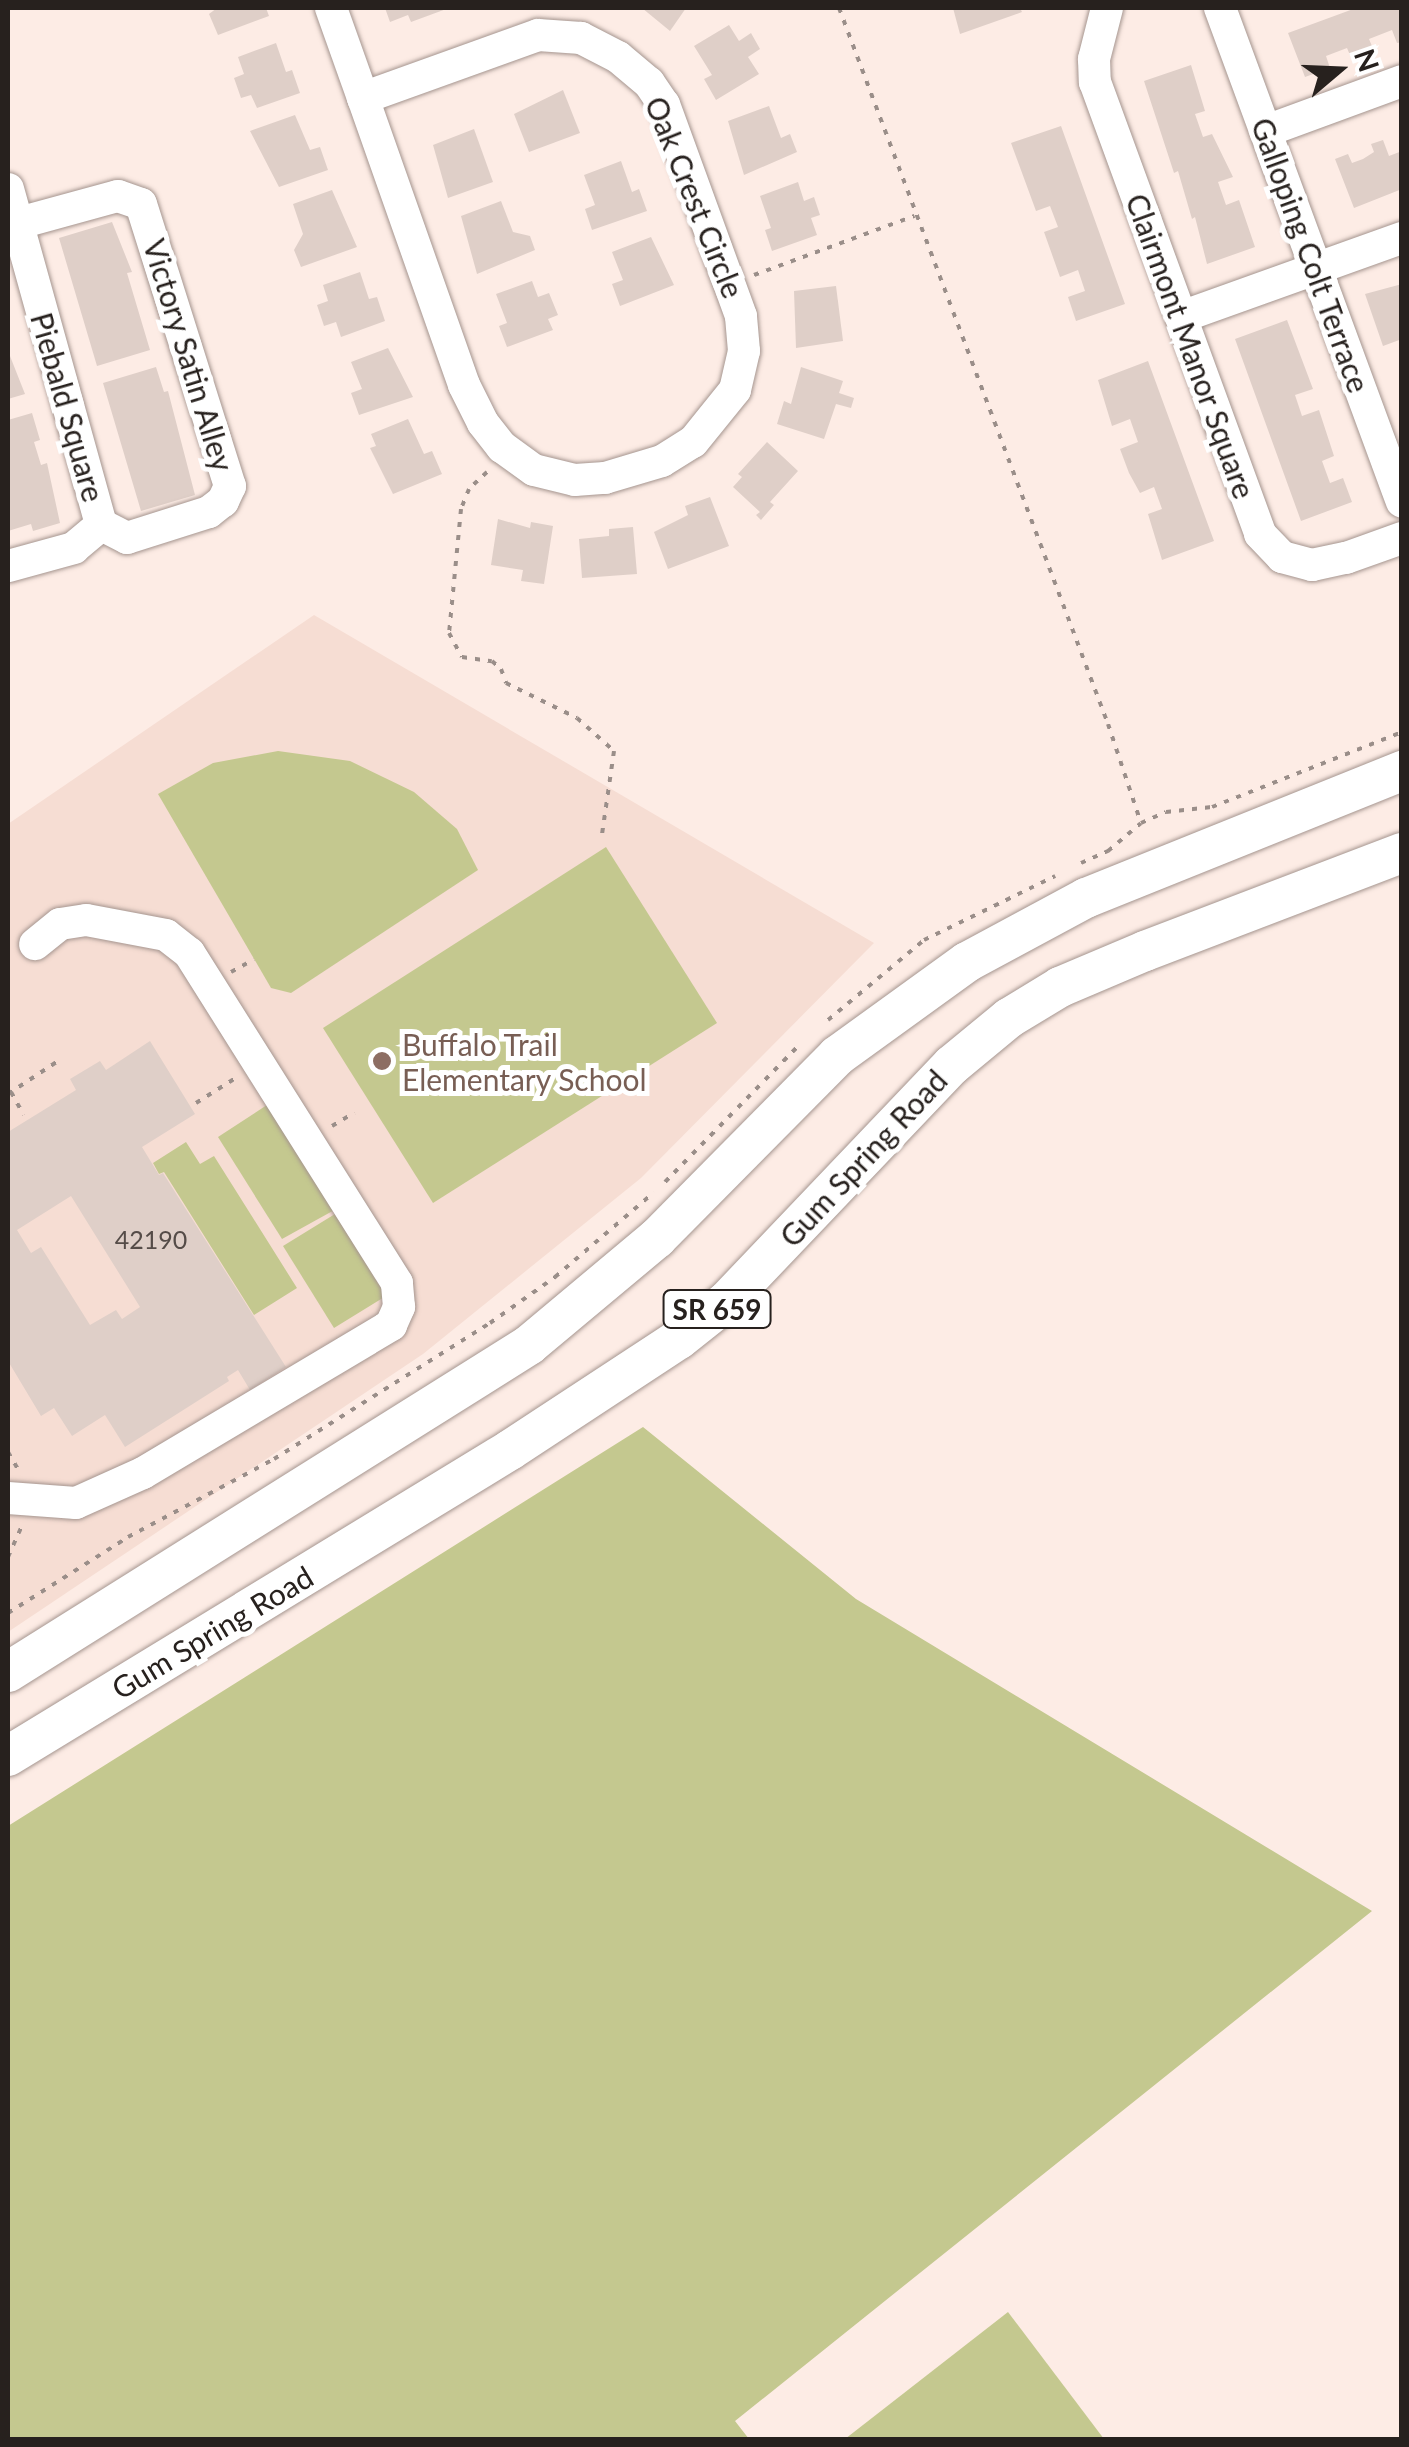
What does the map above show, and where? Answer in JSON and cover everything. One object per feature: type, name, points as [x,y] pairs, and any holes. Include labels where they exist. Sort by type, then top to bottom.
[{"type":"main road","name":"SR 659","points":[[8,1672],[529,1345],[657,1238],[837,1056],[967,962],[1086,898],[1402,770]]},
{"type":"main road","name":"Gum Spring Road","points":[[8,1756],[510,1450],[679,1339],[726,1301],[952,1065],[1009,1018],[1060,987],[1145,951],[1402,853]]},
{"type":"street","name":"Oak Crest Circle","points":[[332,8],[363,98],[464,384],[483,423],[509,452],[534,470],[574,480],[605,478],[662,461],[693,442],[735,390],[744,351],[732,284],[664,105],[649,83],[618,57],[581,38],[538,35],[363,98]]},
{"type":"street","name":"Clairmont Manor Square","points":[[1107,8],[1096,47],[1095,82],[1253,517],[1270,547],[1296,563],[1330,563],[1402,538]]},
{"type":"street","name":"Galloping Colt Terrace","points":[[1220,8],[1402,502]]},
{"type":"street","points":[[1266,131],[1402,81]]},
{"type":"street","name":"Piebald Square","points":[[8,189],[12,225],[101,525],[74,548],[8,566]]},
{"type":"street","name":"Victory Satin Alley","points":[[12,225],[118,196],[141,204],[230,486],[224,501],[210,512],[127,538],[101,525]]},
{"type":"street","points":[[1181,317],[1402,238]]},
{"type":"street","points":[[8,1492],[76,1503],[143,1474],[390,1325],[399,1307],[398,1283],[190,953],[166,935],[86,920],[60,924],[35,944]]},
{"type":"path","points":[[839,8],[1108,724],[1140,823]]},
{"type":"path","points":[[732,284],[914,216]]},
{"type":"path","points":[[509,452],[470,488],[462,509],[449,633],[462,657],[492,661],[501,668],[506,682],[577,718],[614,751],[602,834]]},
{"type":"path","points":[[24,1116],[9,1093],[61,1059]]},
{"type":"path","points":[[196,1103],[259,1063]]},
{"type":"shaded area","name":"Buffalo Trail Elementary School","points":[[314,615],[874,943],[641,1178],[423,1354],[8,1632],[8,824]]},
{"type":"green space","points":[[278,751],[350,761],[414,792],[457,829],[478,870],[291,993],[271,988],[158,794],[213,763]]},
{"type":"green space","points":[[606,847],[717,1023],[433,1203],[323,1028]]},
{"type":"green space","points":[[270,1103],[338,1208],[282,1239],[218,1137]]},
{"type":"green space","points":[[186,1142],[200,1164],[214,1156],[297,1288],[254,1315],[164,1172],[159,1174],[153,1163]]},
{"type":"green space","points":[[335,1214],[386,1296],[334,1328],[283,1246]]},
{"type":"green space","points":[[643,1427],[856,1599],[1372,1911],[735,2421],[749,2439],[8,2439],[8,1826]]},
{"type":"green space","points":[[1008,2312],[1104,2439],[845,2439]]},
{"type":"building","points":[[217,8],[266,8],[269,16],[218,35],[209,14]]},
{"type":"building","points":[[385,8],[449,8],[411,22],[408,15],[390,22]]},
{"type":"building","points":[[642,8],[686,8],[670,31]]},
{"type":"building","points":[[953,8],[1020,8],[1022,12],[960,34]]},
{"type":"building","points":[[1356,8],[1402,8],[1402,42],[1397,43],[1392,30],[1369,39],[1374,51],[1352,60],[1347,48],[1326,56],[1330,68],[1305,77],[1288,33]]},
{"type":"building","points":[[729,25],[739,41],[751,33],[760,49],[748,57],[759,74],[716,100],[704,79],[712,75],[694,46]]},
{"type":"building","points":[[276,43],[286,72],[292,70],[300,93],[257,108],[251,95],[241,98],[234,78],[244,74],[238,57]]},
{"type":"building","points":[[1191,65],[1205,111],[1195,114],[1203,137],[1212,134],[1233,177],[1218,182],[1226,205],[1239,200],[1255,247],[1207,264],[1195,217],[1192,219],[1178,171],[1174,173],[1144,81]]},
{"type":"building","points":[[563,90],[580,133],[529,152],[514,114]]},
{"type":"building","points":[[769,106],[781,138],[790,134],[797,152],[744,175],[728,121]]},
{"type":"building","points":[[295,115],[310,150],[320,147],[328,170],[279,187],[250,131]]},
{"type":"building","points":[[1061,126],[1125,304],[1076,321],[1068,297],[1085,291],[1078,270],[1060,277],[1044,232],[1058,227],[1050,206],[1036,211],[1011,143]]},
{"type":"building","points":[[474,129],[493,182],[448,198],[433,145]]},
{"type":"building","points":[[1383,140],[1389,156],[1402,151],[1402,189],[1354,208],[1335,159],[1348,154],[1352,163],[1363,159],[1374,152],[1371,144]]},
{"type":"building","points":[[621,161],[632,192],[639,189],[647,211],[592,230],[585,209],[595,205],[584,175]]},
{"type":"building","points":[[798,182],[804,201],[814,197],[820,215],[811,218],[817,235],[772,251],[765,230],[771,228],[760,196]]},
{"type":"building","points":[[332,190],[357,247],[301,267],[294,250],[303,234],[293,204]]},
{"type":"building","points":[[501,201],[513,232],[530,236],[535,250],[477,274],[461,216]]},
{"type":"building","points":[[112,222],[132,272],[127,273],[150,350],[97,366],[59,238]]},
{"type":"building","points":[[651,237],[674,285],[620,306],[612,284],[623,280],[612,252]]},
{"type":"building","points":[[360,272],[369,299],[377,297],[385,321],[341,337],[336,322],[324,326],[317,305],[328,301],[323,285]]},
{"type":"building","points":[[532,281],[538,297],[549,293],[558,315],[548,319],[553,330],[507,347],[499,326],[507,323],[496,294]]},
{"type":"building","points":[[1402,284],[1402,339],[1383,346],[1365,294]]},
{"type":"building","points":[[836,286],[843,341],[796,348],[794,291]]},
{"type":"building","points":[[1287,320],[1313,389],[1295,395],[1302,416],[1319,410],[1334,456],[1322,461],[1330,483],[1343,478],[1352,502],[1301,521],[1235,339]]},
{"type":"building","points":[[388,348],[413,397],[359,415],[351,393],[362,389],[351,362]]},
{"type":"building","points":[[8,351],[25,394],[8,399]]},
{"type":"building","points":[[1148,361],[1214,541],[1162,560],[1148,514],[1162,509],[1154,487],[1140,493],[1120,449],[1138,442],[1130,419],[1112,426],[1098,380]]},
{"type":"building","points":[[156,367],[164,392],[168,391],[195,495],[141,511],[103,383]]},
{"type":"building","points":[[801,367],[843,381],[839,393],[854,398],[851,408],[836,404],[824,439],[777,424],[784,401],[791,404]]},
{"type":"building","points":[[32,413],[40,440],[34,442],[41,465],[47,463],[60,523],[33,531],[31,524],[8,531],[8,420]]},
{"type":"building","points":[[408,419],[424,454],[432,451],[442,474],[393,494],[370,448],[376,446],[371,434]]},
{"type":"building","points":[[767,442],[798,471],[770,502],[774,505],[761,520],[756,515],[760,512],[733,487],[742,477],[738,474]]},
{"type":"building","points":[[710,497],[729,546],[668,569],[654,532],[688,515],[685,506]]},
{"type":"building","points":[[498,519],[530,528],[531,522],[553,526],[544,584],[521,581],[523,570],[491,565]]},
{"type":"building","points":[[633,527],[637,574],[582,578],[579,539],[609,536],[609,529]]},
{"type":"building","points":[[150,1041],[195,1114],[142,1147],[159,1175],[163,1173],[286,1367],[250,1390],[238,1370],[227,1377],[229,1381],[125,1447],[105,1415],[72,1436],[54,1408],[41,1416],[8,1361],[8,1132],[76,1090],[70,1079],[100,1061],[106,1070]],"holes":[[[71,1196],[140,1307],[122,1319],[116,1310],[90,1325],[41,1247],[31,1253],[17,1230]]]},
{"type":"place","name":"Buffalo Trail Elementary School","points":[[382,1061]]}]
